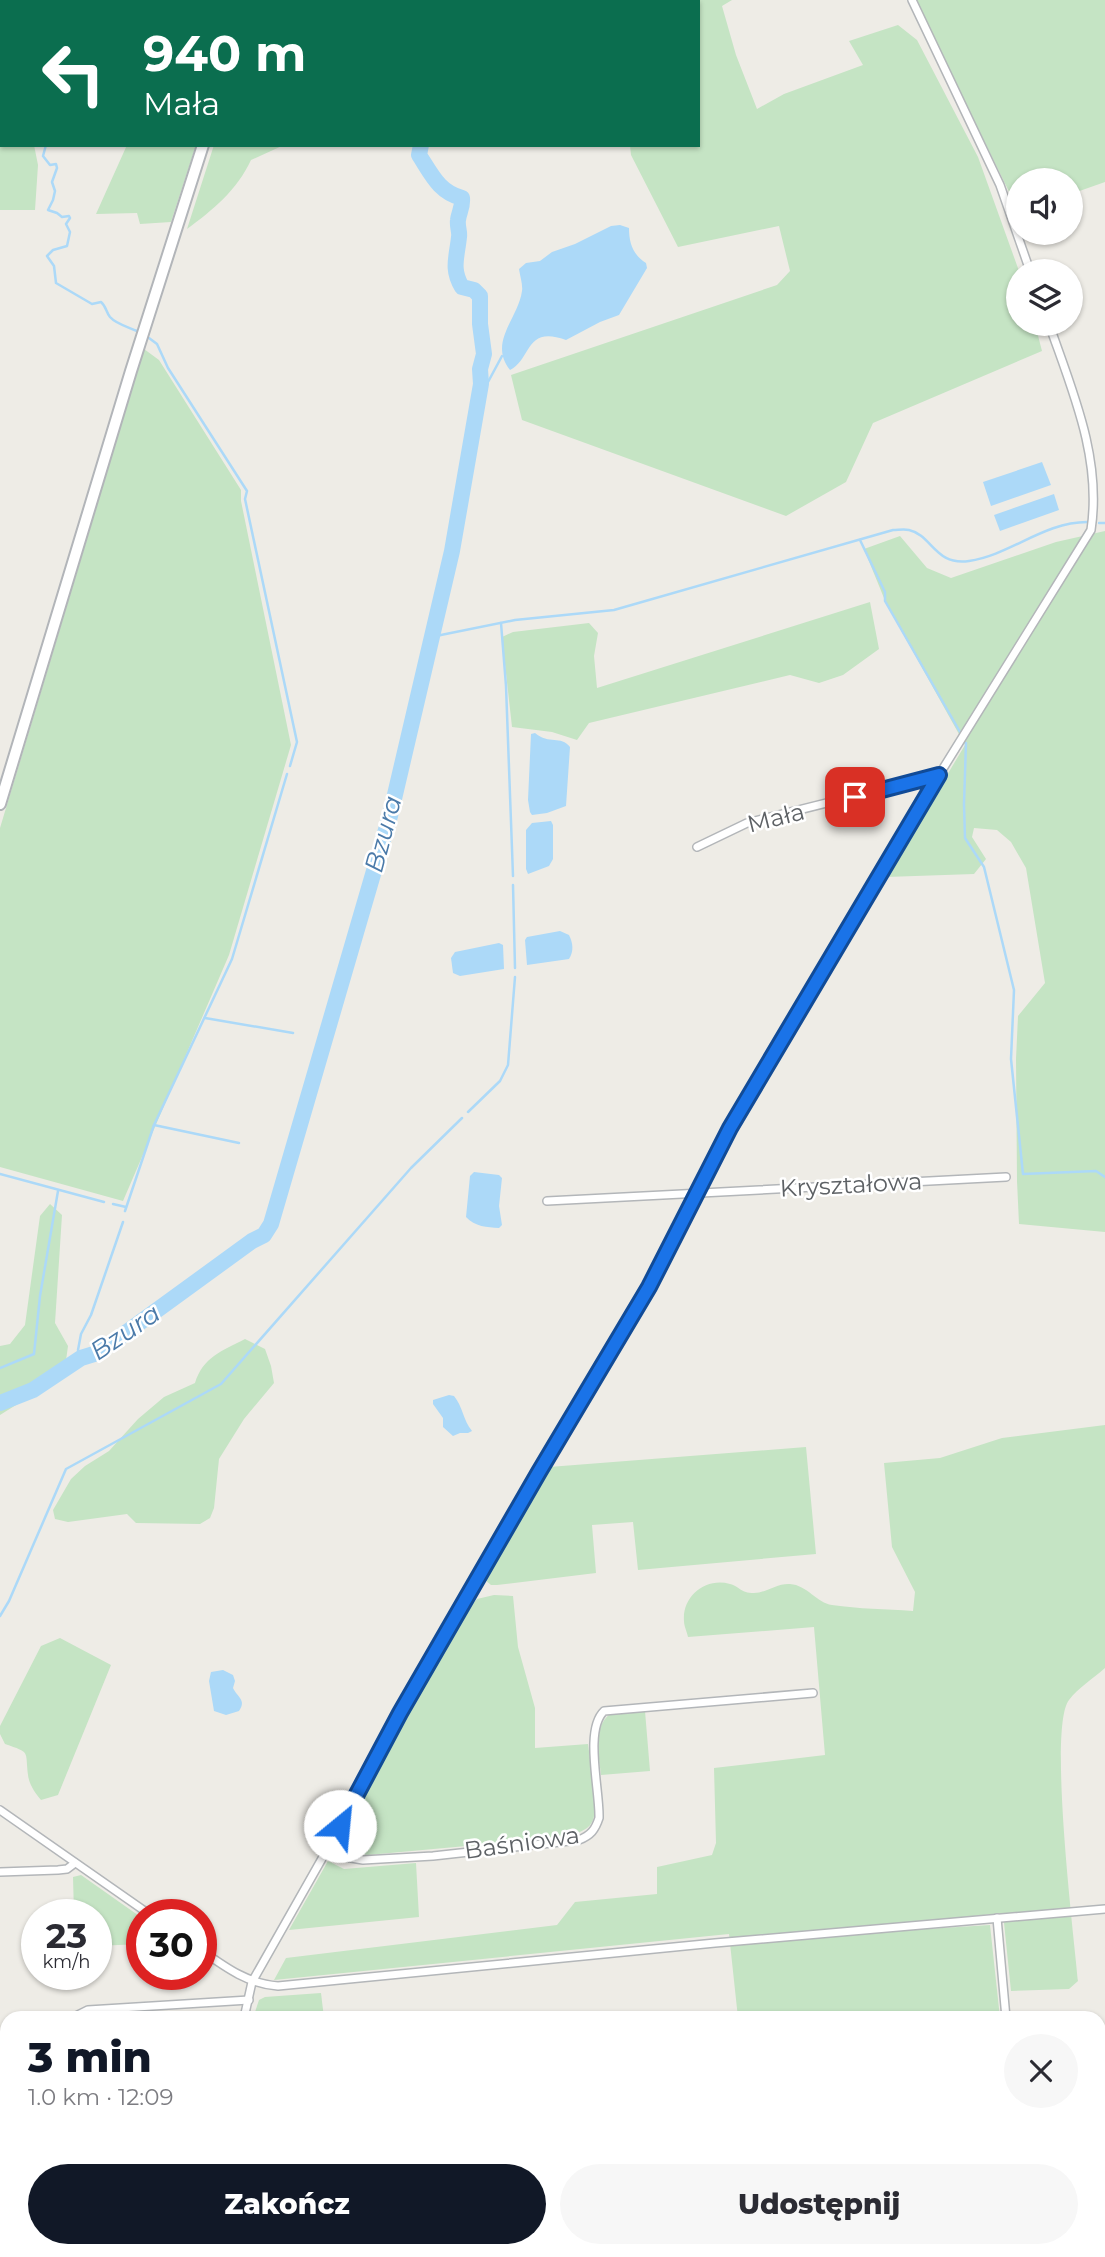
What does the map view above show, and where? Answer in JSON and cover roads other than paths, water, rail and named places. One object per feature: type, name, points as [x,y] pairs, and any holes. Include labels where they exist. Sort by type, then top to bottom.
[{"type":"street","points":[[912,0],[1000,185],[1026,259]]},
{"type":"street","points":[[0,804],[131,371],[202,147]]},
{"type":"street","points":[[246,2011],[252,1982],[400,1713],[649,1287],[730,1128],[939,775],[1091,530],[1093,492],[1086,433],[1053,336]]},
{"type":"street","name":"Mała","points":[[697,847],[747,823],[939,775]]},
{"type":"street","name":"Kryształowa","points":[[547,1201],[1006,1177]]},
{"type":"street","name":"Baśniowa","points":[[328,1848],[345,1857],[363,1860],[433,1856],[579,1840],[589,1836],[596,1828],[599,1818],[595,1739],[598,1716],[604,1710],[813,1693]]},
{"type":"street","points":[[0,1810],[127,1899]]},
{"type":"street","points":[[0,1872],[67,1869],[75,1863]]},
{"type":"street","points":[[217,1961],[252,1982],[268,1986],[289,1986],[715,1943],[1105,1909]]},
{"type":"street","points":[[997,1918],[1005,2011]]},
{"type":"street","points":[[86,2011],[249,2000]]},
{"type":"water","points":[[611,226],[629,228],[633,248],[647,268],[619,315],[566,340],[543,337],[536,340],[510,370],[502,350],[506,330],[522,291],[519,269],[526,263],[540,261],[552,252]]},
{"type":"water","points":[[1042,462],[1051,485],[991,506],[983,482]]},
{"type":"water","points":[[1054,494],[1059,510],[1000,531],[994,515]]},
{"type":"water","points":[[535,733],[545,739],[563,741],[570,747],[566,806],[532,815],[528,800],[531,734]]},
{"type":"water","points":[[551,821],[553,859],[549,866],[528,874],[526,830],[532,823]]},
{"type":"water","points":[[560,931],[569,935],[571,941],[569,959],[527,965],[527,937]]},
{"type":"water","points":[[499,943],[503,945],[504,969],[460,976],[453,973],[451,958],[455,952]]},
{"type":"water","points":[[474,1172],[499,1175],[502,1178],[499,1206],[502,1225],[499,1228],[477,1225],[466,1217],[470,1176]]},
{"type":"water","points":[[449,1395],[457,1400],[472,1431],[453,1436],[443,1427],[443,1418],[433,1400]]},
{"type":"water","points":[[223,1670],[233,1675],[233,1688],[242,1704],[239,1711],[226,1715],[214,1711],[209,1681],[211,1672]]},
{"type":"waterway","points":[[45,147],[43,156],[50,165],[56,164],[57,168],[52,182],[55,191],[48,210],[70,218],[66,224],[70,232],[67,246],[53,250],[47,256],[54,266],[56,283],[92,304],[101,302],[113,319],[137,331]]},
{"type":"waterway","name":"Bzura","points":[[0,1403],[33,1390],[81,1358],[109,1345],[264,1235],[271,1224],[390,816],[452,551],[481,384],[480,369],[484,354],[480,296],[474,290],[462,287],[456,269],[462,198],[447,192],[437,182],[419,155],[421,147]]},
{"type":"waterway","points":[[149,338],[157,344],[168,368],[247,491],[245,499],[297,742],[290,766]]},
{"type":"waterway","points":[[481,384],[488,382],[502,356]]},
{"type":"waterway","points":[[431,637],[515,620],[614,610],[893,530],[917,533],[941,555],[958,561],[969,561],[984,558],[1056,527],[1087,522]]},
{"type":"waterway","points":[[1099,523],[1105,523]]},
{"type":"waterway","points":[[860,540],[885,592],[885,601],[960,732]]},
{"type":"waterway","points":[[501,623],[513,876]]},
{"type":"waterway","points":[[966,743],[965,838],[984,867],[1014,990],[1011,1059],[1023,1174],[1096,1171],[1105,1177]]},
{"type":"waterway","points":[[125,1211],[154,1125],[232,959],[287,774]]},
{"type":"waterway","points":[[513,885],[515,968]]},
{"type":"waterway","points":[[468,1112],[500,1081],[508,1065],[515,977]]},
{"type":"waterway","points":[[205,1018],[293,1033]]},
{"type":"waterway","points":[[0,1616],[66,1469],[221,1384],[411,1168],[462,1118]]},
{"type":"waterway","points":[[154,1125],[239,1143]]},
{"type":"waterway","points":[[0,1174],[104,1202]]},
{"type":"waterway","points":[[0,1368],[34,1354],[40,1296],[58,1191]]},
{"type":"waterway","points":[[113,1204],[126,1207]]},
{"type":"waterway","points":[[81,1358],[78,1350],[81,1334],[91,1315],[123,1222]]}]
